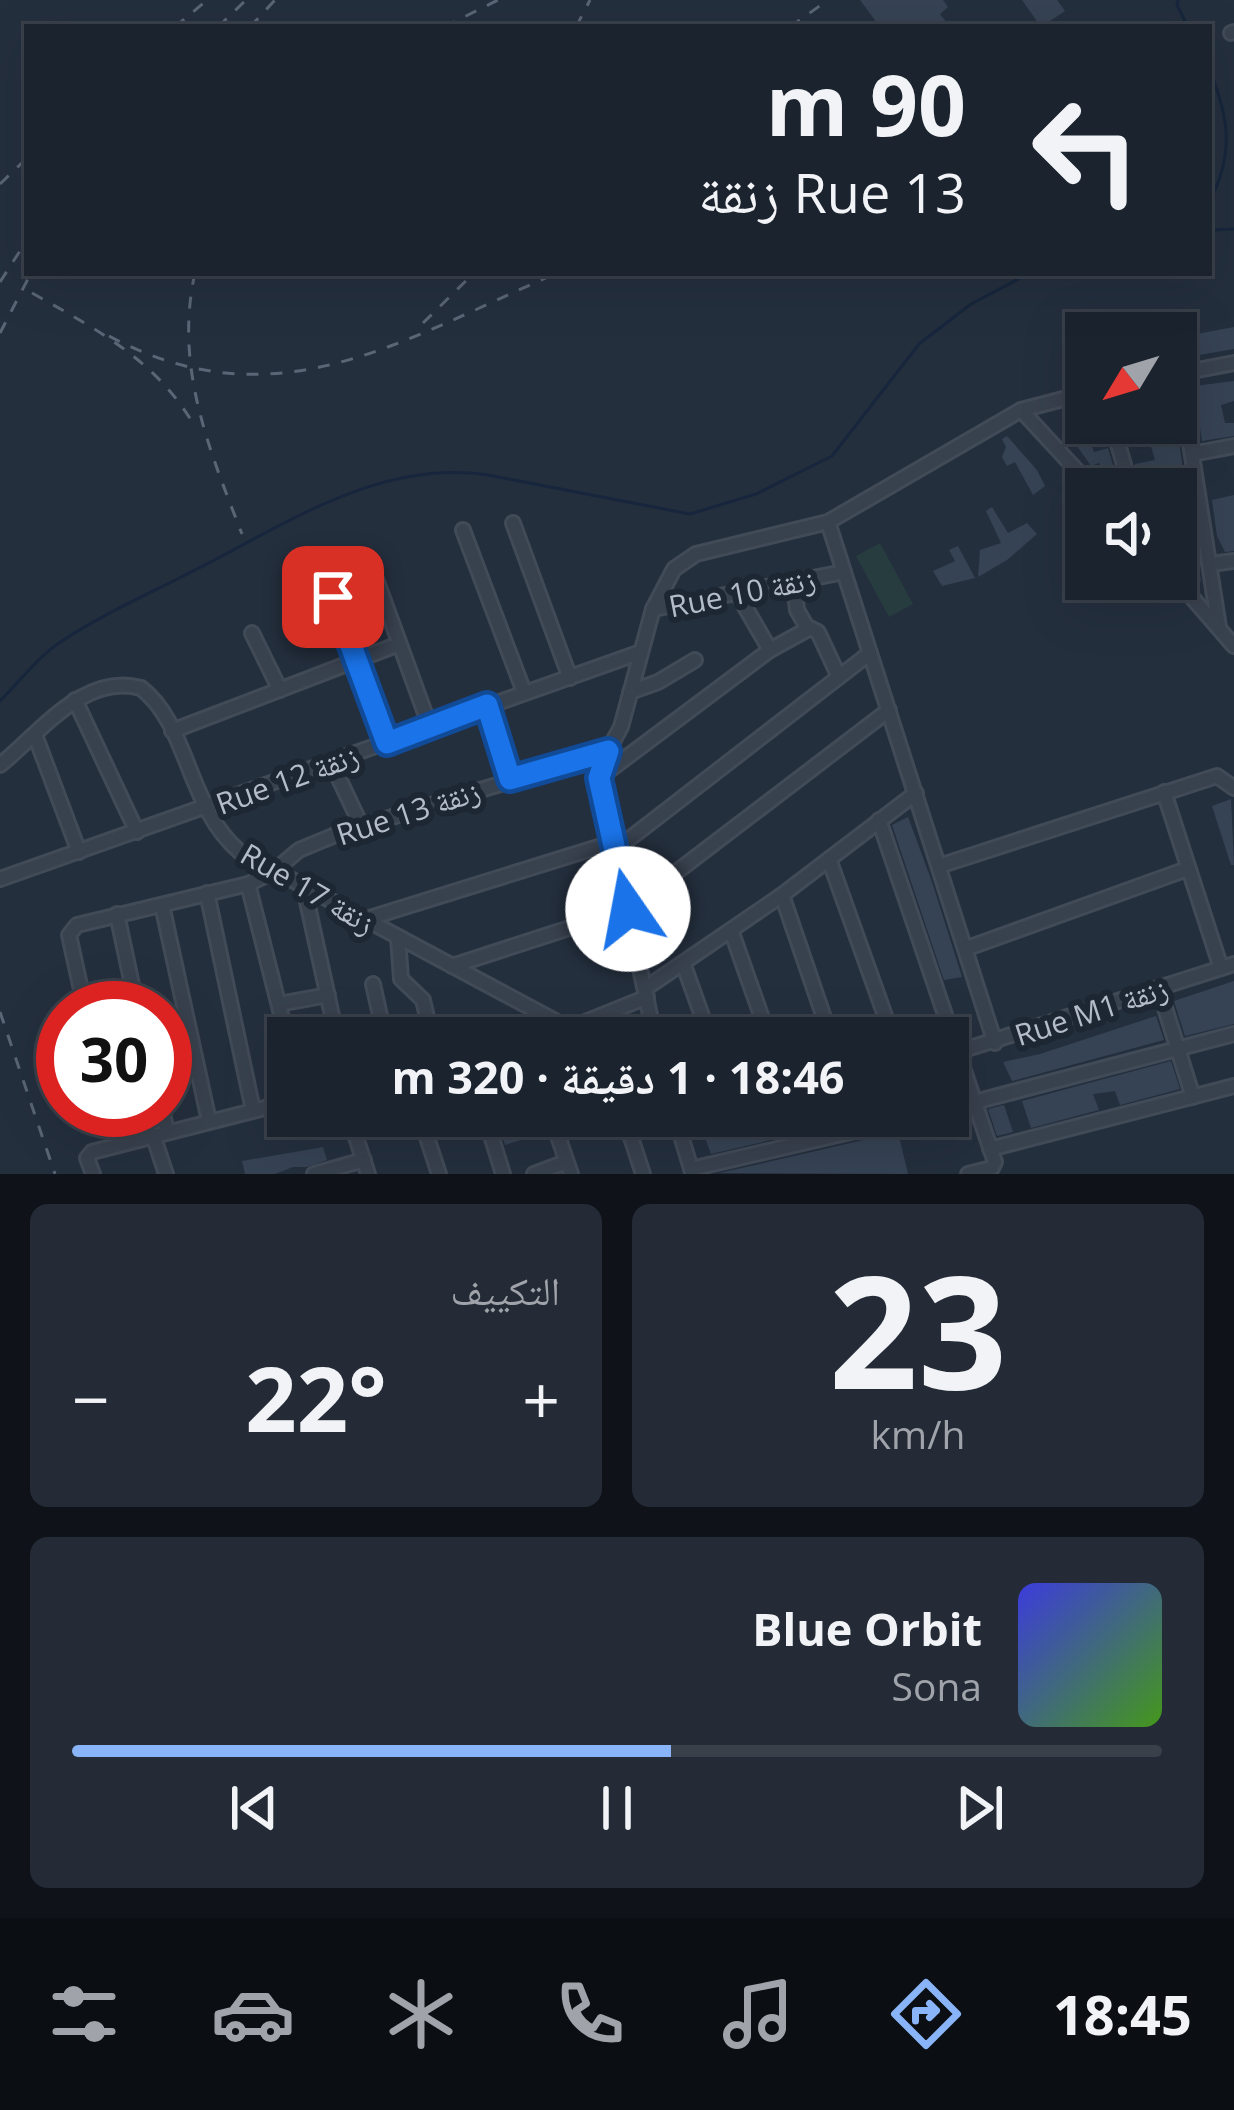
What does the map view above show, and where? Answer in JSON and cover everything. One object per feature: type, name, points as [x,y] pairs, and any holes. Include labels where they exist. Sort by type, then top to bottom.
[{"type":"street","points":[[1197,370],[1234,364]]},
{"type":"street","points":[[652,609],[674,569],[696,554],[829,522],[1021,410],[1065,398]]},
{"type":"street","points":[[1021,410],[1075,468]]},
{"type":"street","points":[[1190,444],[1219,627]]},
{"type":"street","points":[[1192,454],[1234,446]]},
{"type":"street","points":[[829,522],[995,1043]]},
{"type":"street","points":[[513,523],[570,678]]},
{"type":"street","points":[[463,530],[524,692]]},
{"type":"street","points":[[1211,564],[1234,561]]},
{"type":"street","points":[[323,572],[387,743]]},
{"type":"street","name":"Rue 10 زنقة","points":[[599,778],[621,727],[652,609],[844,572]]},
{"type":"street","points":[[375,576],[430,727]]},
{"type":"street","points":[[794,582],[797,610],[808,629],[818,632],[839,677]]},
{"type":"street","points":[[737,593],[770,650]]},
{"type":"street","points":[[1195,600],[1234,646]]},
{"type":"street","points":[[651,1017],[599,778],[770,650],[808,629]]},
{"type":"street","points":[[252,633],[280,690]]},
{"type":"street","points":[[172,730],[399,644]]},
{"type":"street","name":"Rue 12 زنقة","points":[[0,879],[641,652]]},
{"type":"street","points":[[363,920],[614,846],[870,652]]},
{"type":"street","points":[[630,692],[694,660]]},
{"type":"street","name":"Rue 17 زنقة","points":[[0,765],[75,700],[98,690],[134,686],[153,699],[172,730],[204,808],[224,838],[273,872],[545,1017]]},
{"type":"street","points":[[75,700],[137,832]]},
{"type":"street","points":[[487,705],[510,779]]},
{"type":"street","points":[[452,965],[628,909],[889,710]]},
{"type":"street","points":[[35,735],[79,852]]},
{"type":"street","name":"Rue 13 زنقة","points":[[79,981],[68,935],[77,925],[248,884],[309,845],[361,825],[608,751]]},
{"type":"street","points":[[331,762],[361,825]]},
{"type":"street","points":[[939,866],[1217,776],[1234,788]]},
{"type":"street","points":[[1164,792],[1187,869],[1228,966]]},
{"type":"street","name":"Rue 17 زنقة","points":[[607,1017],[782,895],[916,793]]},
{"type":"street","points":[[879,820],[941,1017]]},
{"type":"street","points":[[829,859],[885,1017]]},
{"type":"street","points":[[964,949],[1187,869]]},
{"type":"street","points":[[248,884],[281,1017]]},
{"type":"street","points":[[304,888],[333,1017]]},
{"type":"street","points":[[207,893],[253,1110]]},
{"type":"street","points":[[782,895],[824,1017]]},
{"type":"street","points":[[162,905],[209,1121]]},
{"type":"street","points":[[117,914],[131,981]]},
{"type":"street","points":[[731,930],[762,1017]]},
{"type":"street","points":[[398,938],[401,979],[423,1000],[427,1017]]},
{"type":"street","points":[[683,963],[702,1017]]},
{"type":"street","name":"Rue M1 زنقة","points":[[969,1050],[1228,966]]},
{"type":"street","points":[[373,984],[381,1017]]},
{"type":"street","points":[[1159,989],[1193,1097]]},
{"type":"street","points":[[278,1004],[328,994]]},
{"type":"street","points":[[969,1104],[1234,1034]]},
{"type":"street","points":[[990,1149],[1234,1086]]},
{"type":"street","points":[[968,1174],[995,1164],[969,1090]]},
{"type":"street","points":[[192,1125],[267,1107]]},
{"type":"street","points":[[118,1137],[119,1143]]},
{"type":"street","points":[[90,1168],[92,1152],[144,1137]]},
{"type":"street","points":[[161,1137],[166,1174]]},
{"type":"street","points":[[314,1174],[366,1167],[356,1137]]},
{"type":"street","points":[[427,1137],[439,1174]]},
{"type":"street","points":[[491,1137],[503,1174]]},
{"type":"street","points":[[534,1174],[569,1168],[558,1137]]},
{"type":"street","points":[[631,1137],[644,1174]]},
{"type":"street","points":[[681,1137],[691,1171],[832,1137]]},
{"type":"green space","points":[[880,543],[913,604],[889,617],[856,556]]},
{"type":"building","points":[[860,0],[943,0],[948,7],[940,14],[948,24],[878,24]]},
{"type":"building","points":[[1022,0],[1057,0],[1065,11],[1039,24]]},
{"type":"building","points":[[1234,327],[1234,349],[1197,355],[1197,334]]},
{"type":"building","points":[[1234,381],[1234,401],[1221,405],[1225,423],[1234,423],[1234,436],[1202,441],[1197,386]]},
{"type":"building","points":[[1007,436],[1045,486],[1033,495],[1015,462],[1007,466],[1002,457],[1006,447],[1002,439]]},
{"type":"building","points":[[1076,444],[1091,444],[1094,452],[1108,448],[1114,468],[1102,468],[1099,463],[1091,466]]},
{"type":"building","points":[[1150,444],[1179,444],[1183,468],[1136,468],[1135,464],[1155,460]]},
{"type":"building","points":[[1234,495],[1234,551],[1225,552],[1217,536],[1212,500]]},
{"type":"building","points":[[992,507],[1008,533],[1027,523],[1037,534],[978,577],[980,550],[1001,543],[986,511]]},
{"type":"building","points":[[958,546],[975,578],[942,586],[933,571],[955,561],[949,550]]},
{"type":"building","points":[[1231,799],[1234,865],[1212,806]]},
{"type":"building","points":[[908,817],[962,977],[944,980],[892,825]]},
{"type":"building","points":[[1234,981],[1234,1024],[1185,1036],[1174,1001]]},
{"type":"building","points":[[1156,1016],[1164,1040],[1012,1081],[1003,1062],[1040,1054]]},
{"type":"building","points":[[1171,1061],[1180,1089],[1120,1105],[1115,1091],[1093,1094],[1099,1110],[1031,1128],[1022,1101]]},
{"type":"building","points":[[1004,1105],[1013,1132],[997,1136],[988,1109]]},
{"type":"building","points":[[503,1137],[523,1137],[524,1139],[505,1145]]},
{"type":"building","points":[[705,1137],[784,1137],[711,1154]]},
{"type":"building","points":[[876,1137],[899,1137],[908,1174],[719,1173]]},
{"type":"building","points":[[323,1147],[327,1160],[275,1174],[245,1174],[242,1161]]},
{"type":"waterway","points":[[1178,0],[1186,24]]},
{"type":"waterway","points":[[1212,78],[1226,136],[1226,152],[1212,196]]},
{"type":"waterway","points":[[1212,230],[1234,229]]},
{"type":"waterway","points":[[0,701],[51,649],[92,623],[301,514],[373,485],[410,476],[488,475],[690,514],[756,494],[832,456],[919,344],[971,304],[1024,276]]},
{"type":"railway","points":[[179,24],[207,0]]},
{"type":"railway","points":[[221,24],[246,0]]},
{"type":"railway","points":[[253,24],[275,0]]},
{"type":"railway","points":[[450,24],[498,0]]},
{"type":"railway","points":[[578,24],[590,0]]},
{"type":"railway","points":[[794,24],[828,0]]},
{"type":"railway","points":[[0,184],[24,161]]},
{"type":"railway","points":[[0,282],[24,245]]},
{"type":"railway","points":[[0,333],[29,276]]},
{"type":"railway","points":[[195,276],[189,341],[192,374],[207,439],[242,534]]},
{"type":"railway","points":[[423,323],[471,276]]},
{"type":"railway","points":[[109,336],[170,362],[227,373],[283,373],[391,346],[550,276]]},
{"type":"railway","points":[[32,293],[143,364],[194,425]]},
{"type":"railway","points":[[0,1012],[55,1174]]},
{"type":"route","points":[[333,597],[387,743],[487,705],[510,779],[608,751],[599,778],[628,909]]}]
